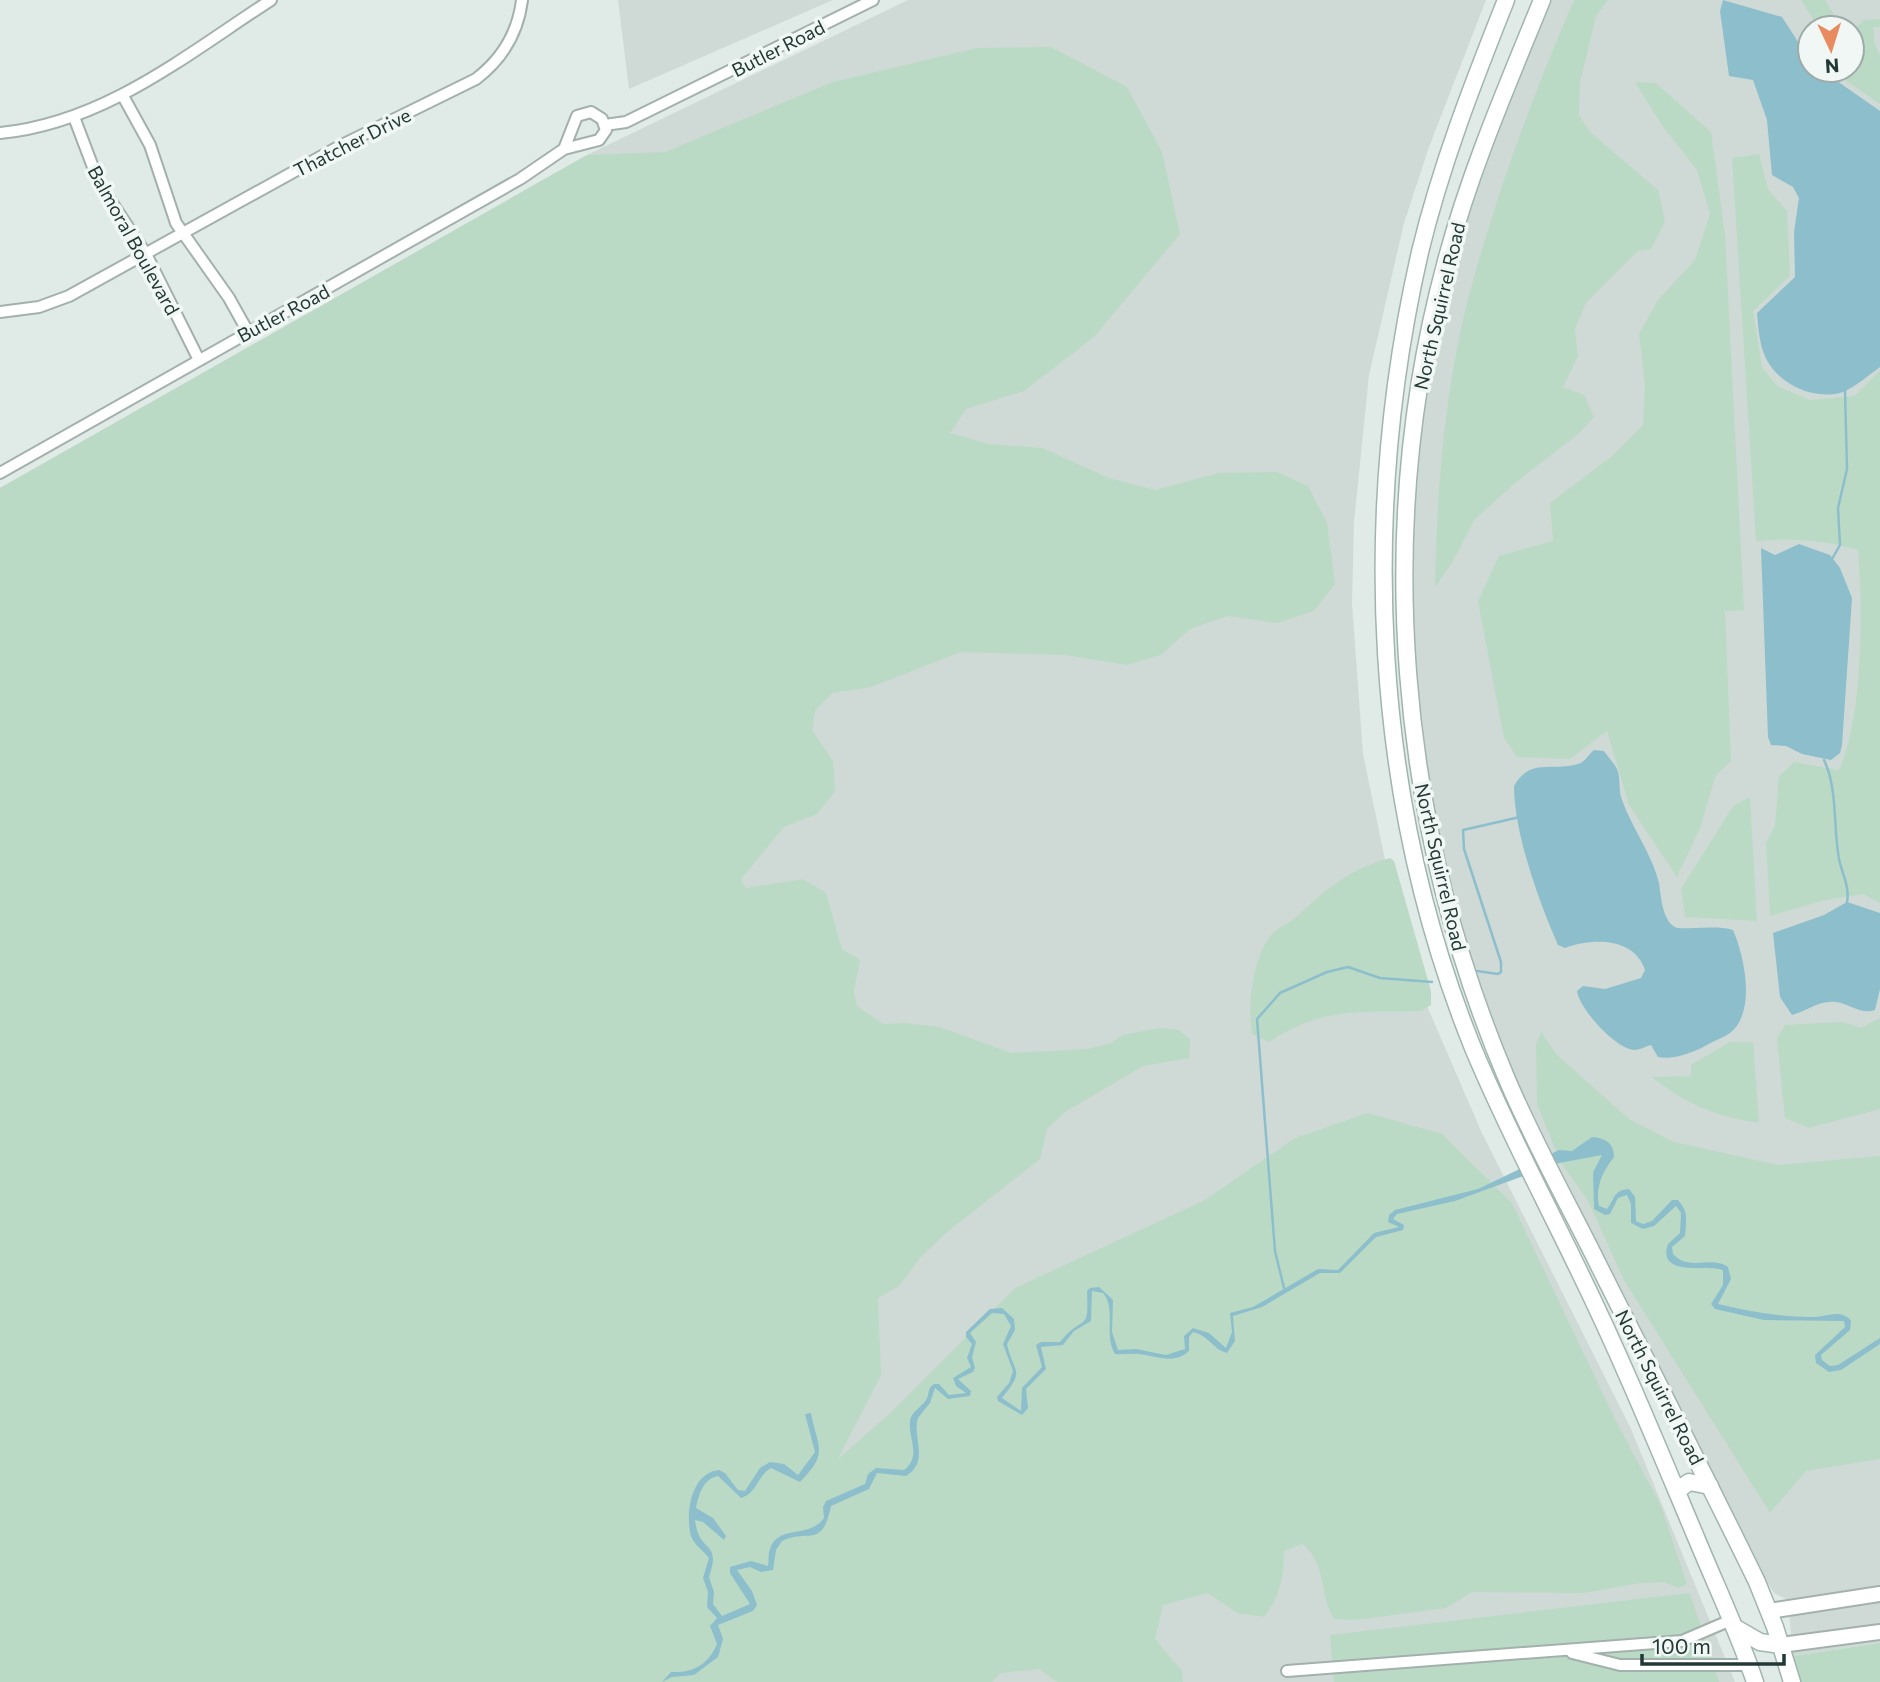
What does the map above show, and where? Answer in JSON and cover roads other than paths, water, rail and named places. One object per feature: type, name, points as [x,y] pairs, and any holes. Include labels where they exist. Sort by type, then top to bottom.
[{"type":"main road","name":"North Squirrel Road","points":[[1506,0],[1461,115],[1421,249],[1397,375],[1386,486],[1383,557],[1390,702],[1414,853],[1459,1010],[1515,1141],[1622,1363],[1755,1682]]},
{"type":"main road","name":"North Squirrel Road","points":[[1542,0],[1474,171],[1436,299],[1411,448],[1404,581],[1413,730],[1437,868],[1477,1002],[1532,1134],[1710,1486],[1769,1611],[1792,1682]]},
{"type":"main road","points":[[1677,1491],[1689,1482],[1710,1486]]},
{"type":"main road","points":[[1732,1624],[1760,1642],[1781,1645]]},
{"type":"street","points":[[0,133],[37,128],[74,117],[123,96],[271,0]]},
{"type":"street","name":"Thatcher Drive","points":[[0,313],[31,309],[59,301],[342,145],[476,79],[494,64],[511,39],[522,0]]},
{"type":"street","name":"Butler Road","points":[[0,473],[520,179],[564,149],[599,141],[605,134],[606,125],[626,122],[873,0]]},
{"type":"street","points":[[123,96],[150,145],[182,234],[229,298],[248,332]]},
{"type":"street","points":[[564,149],[577,116],[591,112],[606,125]]},
{"type":"street","name":"Balmoral Boulevard","points":[[74,117],[99,183],[146,254],[198,360]]},
{"type":"street","points":[[1769,1611],[1880,1594]]},
{"type":"street","points":[[1287,1671],[1682,1640],[1732,1624]]},
{"type":"street","points":[[1781,1645],[1880,1632]]},
{"type":"street","points":[[1562,1651],[1620,1665],[1749,1665]]},
{"type":"street","points":[[1310,1669],[1311,1682]]},
{"type":"water","points":[[1723,0],[1782,17],[1796,39],[1796,84],[1841,84],[1880,111],[1880,367],[1843,392],[1819,394],[1795,387],[1775,372],[1763,351],[1757,313],[1795,277],[1794,232],[1799,198],[1793,187],[1772,175],[1767,120],[1753,80],[1729,76],[1720,11]]},
{"type":"water","points":[[1799,544],[1830,555],[1840,568],[1852,598],[1842,745],[1840,753],[1831,760],[1802,754],[1786,746],[1771,745],[1768,737],[1761,548],[1775,555]]},
{"type":"water","points":[[1594,750],[1604,751],[1617,769],[1622,800],[1656,872],[1667,919],[1678,928],[1733,930],[1741,954],[1746,998],[1738,1024],[1727,1035],[1682,1055],[1658,1057],[1651,1045],[1637,1050],[1627,1048],[1609,1036],[1591,1017],[1577,991],[1583,986],[1605,989],[1641,978],[1645,970],[1640,959],[1622,946],[1599,942],[1565,948],[1558,945],[1529,867],[1518,825],[1514,786],[1527,771],[1578,764]]},
{"type":"water","points":[[1847,902],[1880,913],[1880,989],[1875,1010],[1865,1011],[1830,1002],[1792,1015],[1780,997],[1773,933],[1824,915]]},
{"type":"water","points":[[1592,1137],[1608,1142],[1614,1152],[1599,1186],[1599,1206],[1607,1209],[1617,1193],[1629,1189],[1635,1197],[1636,1221],[1643,1224],[1652,1221],[1672,1200],[1678,1200],[1685,1213],[1685,1236],[1672,1247],[1673,1254],[1686,1262],[1714,1262],[1728,1267],[1731,1279],[1718,1304],[1779,1315],[1816,1317],[1839,1314],[1847,1317],[1851,1321],[1850,1330],[1821,1355],[1822,1360],[1830,1366],[1838,1365],[1880,1338],[1880,1344],[1841,1370],[1829,1372],[1816,1363],[1815,1355],[1845,1327],[1844,1321],[1764,1320],[1715,1309],[1711,1304],[1723,1285],[1723,1270],[1677,1266],[1670,1262],[1666,1255],[1668,1244],[1680,1233],[1681,1213],[1676,1206],[1654,1226],[1643,1229],[1631,1223],[1631,1204],[1627,1195],[1618,1198],[1610,1214],[1605,1215],[1594,1209],[1593,1172],[1602,1155],[1559,1163],[1455,1201],[1397,1214],[1393,1219],[1404,1225],[1403,1230],[1376,1237],[1340,1273],[1320,1273],[1262,1307],[1233,1316],[1235,1341],[1227,1353],[1193,1332],[1189,1337],[1189,1351],[1177,1358],[1115,1354],[1110,1338],[1107,1300],[1103,1293],[1092,1291],[1091,1321],[1074,1331],[1063,1345],[1041,1347],[1046,1369],[1026,1389],[1028,1408],[1022,1415],[998,1401],[997,1397],[1009,1383],[1013,1371],[1003,1344],[1011,1326],[1004,1314],[992,1313],[970,1333],[976,1342],[972,1357],[975,1368],[973,1372],[958,1379],[971,1391],[970,1396],[948,1399],[935,1388],[930,1403],[918,1418],[919,1456],[913,1470],[906,1476],[877,1473],[869,1489],[831,1506],[819,1533],[782,1541],[776,1550],[773,1570],[761,1572],[750,1567],[737,1570],[752,1591],[757,1605],[753,1611],[718,1625],[723,1639],[718,1657],[694,1675],[672,1677],[662,1682],[671,1672],[686,1671],[699,1666],[717,1644],[710,1626],[717,1618],[707,1607],[708,1592],[703,1578],[709,1558],[692,1539],[689,1527],[690,1506],[696,1486],[702,1478],[719,1470],[725,1473],[738,1490],[745,1491],[760,1468],[770,1462],[784,1464],[798,1475],[815,1452],[805,1414],[811,1413],[819,1449],[815,1463],[800,1482],[771,1468],[750,1493],[741,1498],[718,1476],[709,1480],[700,1493],[696,1508],[713,1518],[726,1536],[724,1540],[703,1522],[695,1520],[697,1531],[713,1557],[709,1577],[714,1592],[713,1604],[722,1616],[750,1604],[730,1573],[730,1567],[751,1561],[768,1566],[769,1551],[774,1541],[818,1524],[824,1518],[823,1507],[826,1501],[865,1484],[868,1474],[876,1468],[904,1470],[909,1465],[913,1453],[911,1418],[934,1384],[939,1384],[949,1395],[966,1393],[956,1386],[953,1378],[971,1367],[967,1358],[972,1344],[966,1337],[966,1332],[990,1309],[1002,1308],[1014,1319],[1015,1330],[1007,1344],[1016,1376],[1002,1398],[1021,1411],[1022,1388],[1042,1367],[1036,1345],[1041,1342],[1060,1342],[1086,1319],[1087,1291],[1090,1288],[1099,1287],[1113,1300],[1112,1332],[1118,1350],[1136,1349],[1166,1355],[1185,1349],[1184,1336],[1193,1328],[1209,1333],[1226,1348],[1232,1332],[1230,1313],[1253,1307],[1318,1269],[1338,1270],[1374,1233],[1399,1227],[1388,1222],[1389,1215],[1395,1210],[1478,1189],[1559,1150],[1572,1151]]},
{"type":"waterway","points":[[1832,559],[1840,545],[1838,508],[1847,469],[1845,391]]},
{"type":"waterway","points":[[1824,760],[1831,783],[1837,847],[1847,886],[1847,902]]},
{"type":"waterway","points":[[1477,971],[1498,974],[1501,972],[1501,962],[1464,849],[1463,830],[1520,817]]},
{"type":"waterway","points":[[1284,1288],[1275,1251],[1257,1019],[1280,993],[1327,972],[1348,967],[1380,978],[1432,982]]}]
